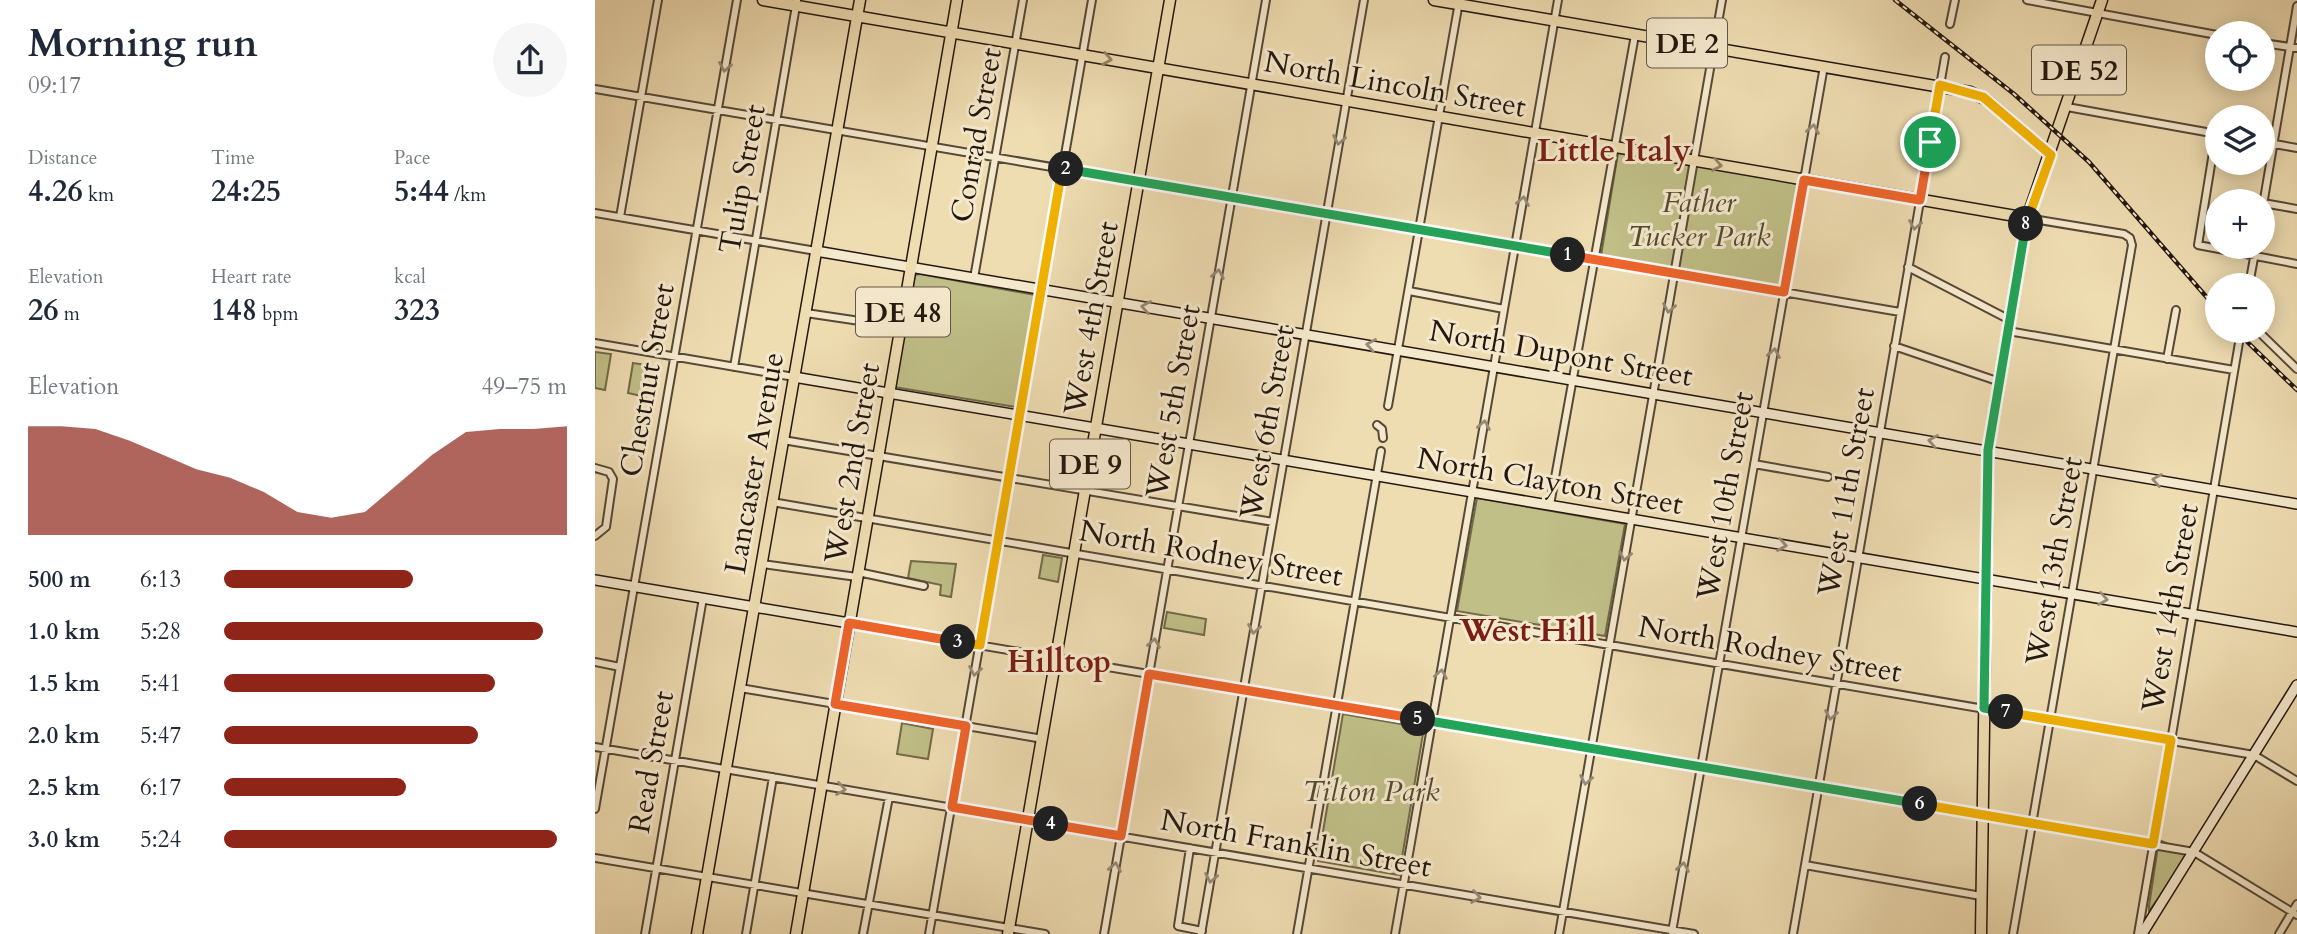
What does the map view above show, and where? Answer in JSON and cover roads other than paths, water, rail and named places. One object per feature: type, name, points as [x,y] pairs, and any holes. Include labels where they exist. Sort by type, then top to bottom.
[{"type":"main road","name":"North Lincoln Street","points":[[763,0],[797,3],[857,16],[2027,218]]},
{"type":"main road","name":"Lancaster Avenue","points":[[697,934],[860,0]]},
{"type":"main road","name":"West 2nd Street","points":[[796,934],[957,0]]},
{"type":"main road","name":"West 4th Street","points":[[1009,931],[1170,0]]},
{"type":"main road","name":"DE 2","points":[[1434,0],[1459,2],[1635,35],[1940,85],[1983,97],[2051,155]]},
{"type":"main road","name":"DE 52","points":[[1981,934],[1988,450],[2027,218],[2051,155],[2102,0]]},
{"type":"street","points":[[620,217],[658,0]]},
{"type":"street","name":"Chestnut Street","points":[[595,809],[737,0]]},
{"type":"street","name":"Conrad Street","points":[[974,278],[1023,0]]},
{"type":"street","points":[[929,934],[1092,0]]},
{"type":"street","name":"West 5th Street","points":[[1104,934],[1266,0]]},
{"type":"street","name":"West 6th Street","points":[[1201,933],[1364,0]]},
{"type":"street","points":[[1395,934],[1558,0]]},
{"type":"street","points":[[1559,934],[1722,0]]},
{"type":"street","points":[[1950,24],[1955,0]]},
{"type":"street","points":[[2027,0],[2205,33]]},
{"type":"street","points":[[1388,406],[1459,2]]},
{"type":"street","name":"Tulip Street","points":[[734,367],[797,3]]},
{"type":"street","points":[[2275,134],[2293,48],[2297,6]]},
{"type":"street","points":[[1551,505],[1613,146],[1635,35]]},
{"type":"street","points":[[2275,45],[2293,48]]},
{"type":"street","name":"West 11th Street","points":[[1793,934],[1945,57]]},
{"type":"street","name":"West 10th Street","points":[[1672,932],[1824,66]]},
{"type":"street","points":[[595,89],[1900,312]]},
{"type":"street","points":[[2067,107],[2205,132]]},
{"type":"street","points":[[2275,144],[2297,148]]},
{"type":"street","points":[[2205,204],[2198,245],[2205,246]]},
{"type":"street","points":[[2275,206],[2297,209]]},
{"type":"street","points":[[595,213],[816,251]]},
{"type":"street","name":"North Lincoln Street","points":[[2027,218],[2130,238]]},
{"type":"street","name":"West 13th Street","points":[[2013,934],[2132,245],[2130,238]]},
{"type":"street","name":"North Dupont Street","points":[[816,251],[2297,504]]},
{"type":"street","points":[[2270,259],[2297,264]]},
{"type":"street","points":[[1908,267],[2010,320]]},
{"type":"street","points":[[1409,291],[1504,309]]},
{"type":"street","points":[[2168,359],[2176,310]]},
{"type":"street","points":[[806,313],[900,327]]},
{"type":"street","points":[[2008,331],[2234,370]]},
{"type":"street","points":[[595,343],[794,377]]},
{"type":"street","name":"West 14th Street","points":[[2140,934],[2239,343]]},
{"type":"street","points":[[2271,343],[2297,368]]},
{"type":"street","points":[[1894,346],[2000,382]]},
{"type":"street","name":"North Clayton Street","points":[[794,377],[2297,632]]},
{"type":"street","points":[[1377,425],[1382,429],[1383,438]]},
{"type":"street","points":[[783,440],[1273,522]]},
{"type":"street","points":[[1297,934],[1381,451]]},
{"type":"street","points":[[1754,464],[1828,477]]},
{"type":"street","points":[[595,468],[610,471],[613,479],[606,527],[595,536]]},
{"type":"street","name":"North Rodney Street","points":[[772,502],[2254,755],[2297,781]]},
{"type":"street","points":[[762,564],[924,586]]},
{"type":"street","points":[[595,580],[2194,852],[2295,914]]},
{"type":"street","name":"Read Street","points":[[645,934],[703,598]]},
{"type":"street","points":[[595,662],[620,667]]},
{"type":"street","points":[[2140,934],[2297,685]]},
{"type":"street","points":[[740,688],[1043,739]]},
{"type":"street","name":"North Franklin Street","points":[[595,747],[1694,934]]},
{"type":"street","points":[[746,934],[773,777]]},
{"type":"street","points":[[863,934],[889,797]]},
{"type":"street","points":[[1191,848],[1178,926],[1201,933]]},
{"type":"street","points":[[595,858],[933,915],[1009,931],[1045,934]]},
{"type":"street","points":[[1805,865],[1981,896]]},
{"type":"street","points":[[2279,934],[2295,914],[2297,904]]},
{"type":"railway","points":[[1895,0],[2014,94],[2089,162],[2205,295]]},
{"type":"railway","points":[[2248,343],[2297,390]]},
{"type":"district","name":"Little Italy","points":[[1614,150]]},
{"type":"district","name":"West Hill","points":[[1528,630]]},
{"type":"district","name":"Hilltop","points":[[1059,661]]},
{"type":"park label","name":"Father Tucker Park","points":[[1699,219]]},
{"type":"park label","name":"Tilton Park","points":[[1371,791]]}]
